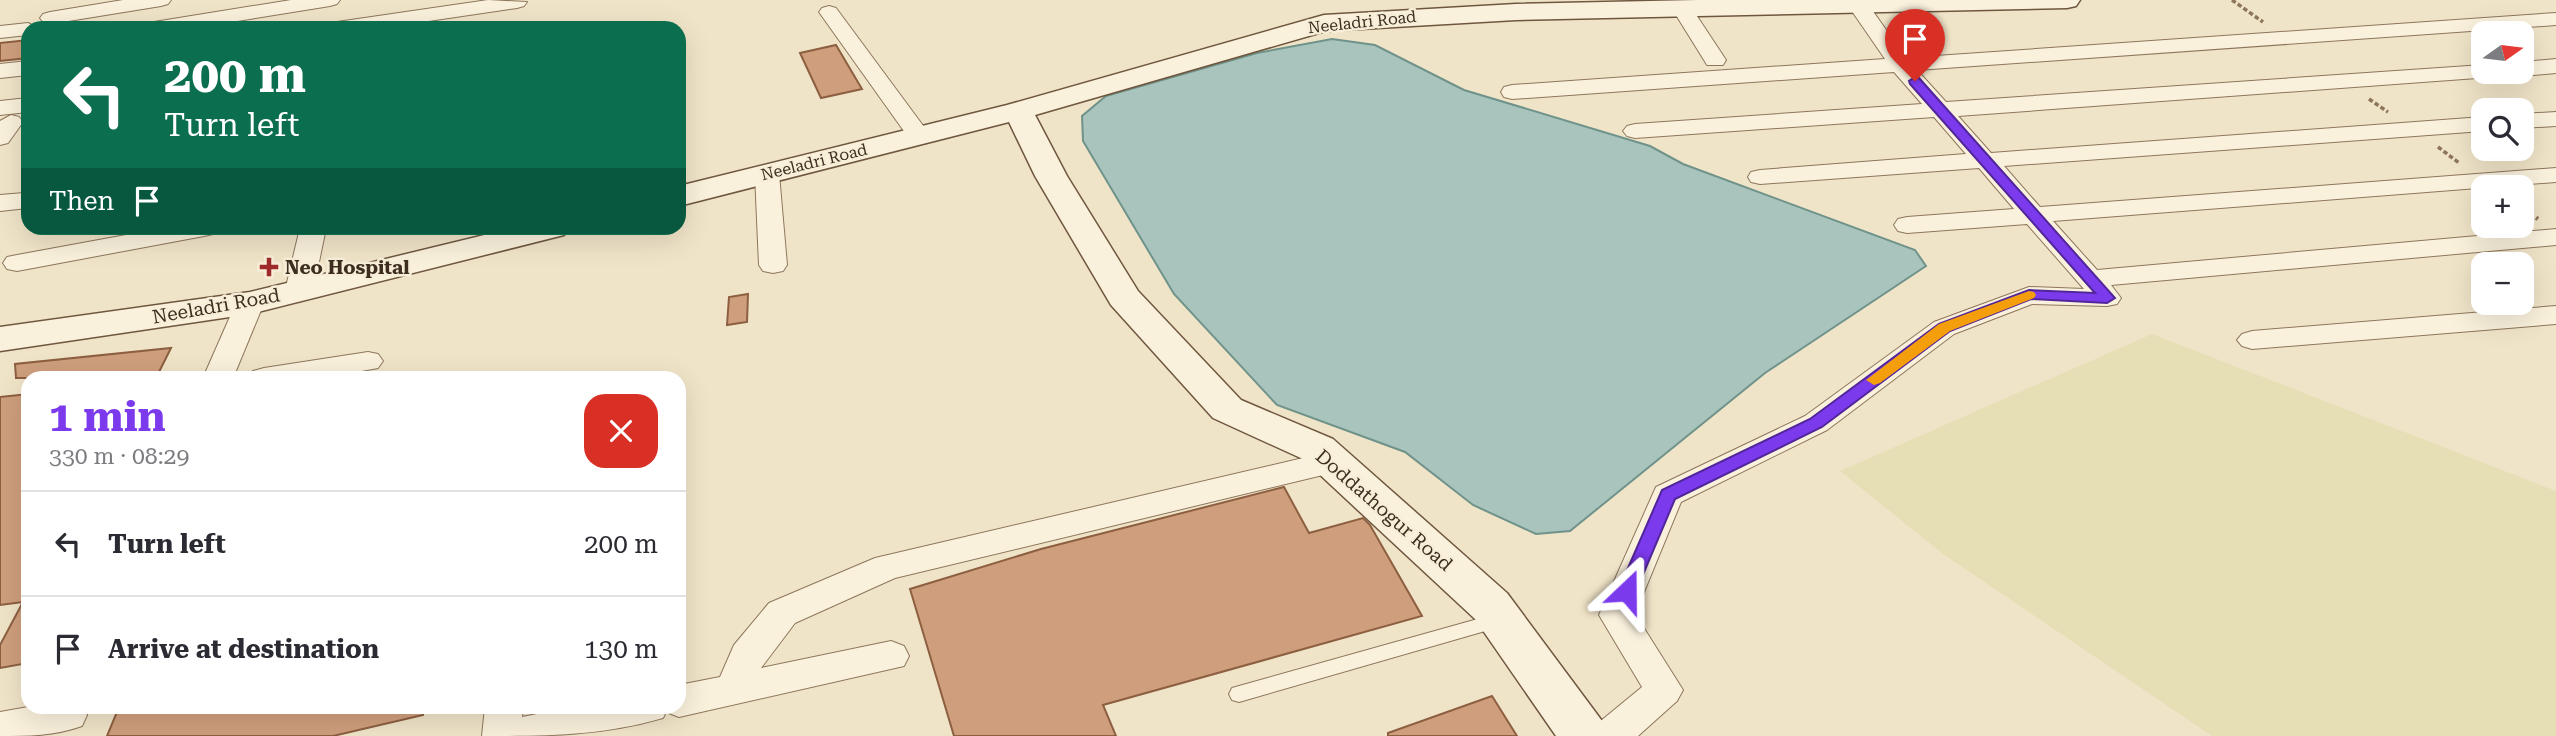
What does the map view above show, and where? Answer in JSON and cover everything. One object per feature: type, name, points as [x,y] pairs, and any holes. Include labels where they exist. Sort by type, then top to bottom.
[{"type":"street","points":[[42,19],[161,0]]},
{"type":"street","points":[[185,21],[190,0]]},
{"type":"street","points":[[212,21],[330,0]]},
{"type":"street","name":"Neeladri Road","points":[[686,194],[1018,111],[1324,23],[1513,6],[1681,7],[2067,0]]},
{"type":"street","points":[[399,21],[517,2]]},
{"type":"street","points":[[1611,736],[1664,690],[1617,615],[1668,495],[1816,423],[1944,328],[2029,295],[2107,298],[1901,66],[1857,4]]},
{"type":"street","points":[[1681,7],[1715,60]]},
{"type":"street","points":[[829,12],[919,136]]},
{"type":"street","points":[[1512,92],[2556,19]]},
{"type":"street","points":[[0,33],[21,26]]},
{"type":"street","points":[[2534,68],[2556,66]]},
{"type":"street","points":[[0,71],[21,69]]},
{"type":"street","points":[[1634,131],[2471,73]]},
{"type":"street","points":[[4,123],[21,110]]},
{"type":"street","name":"Doddathogur Road","points":[[1018,111],[1051,176],[1124,298],[1227,410],[1318,449],[1491,606],[1584,736]]},
{"type":"street","points":[[2534,120],[2556,118]]},
{"type":"street","points":[[1760,177],[2471,125]]},
{"type":"street","points":[[767,174],[773,265]]},
{"type":"street","points":[[2534,177],[2556,175]]},
{"type":"street","points":[[1908,225],[2471,182]]},
{"type":"street","points":[[18,263],[167,235]]},
{"type":"street","points":[[299,290],[311,235]]},
{"type":"street","name":"Neeladri Road","points":[[0,339],[250,303],[523,235]]},
{"type":"street","points":[[2091,279],[2556,237]]},
{"type":"street","points":[[221,371],[250,303]]},
{"type":"street","points":[[2252,340],[2556,315]]},
{"type":"street","points":[[307,371],[368,361]]},
{"type":"street","points":[[734,689],[747,655],[782,613],[887,567],[1333,462]]},
{"type":"street","points":[[686,699],[891,656]]},
{"type":"street","points":[[500,736],[503,714]]},
{"type":"street","points":[[510,736],[615,714]]},
{"type":"street","points":[[0,728],[67,719]]},
{"type":"lane","points":[[1239,694],[1501,620]]},
{"type":"path","points":[[2346,82],[2476,175]]},
{"type":"shaded area","points":[[2152,334],[2556,491],[2556,736],[2212,736],[1943,554],[1840,471]]},
{"type":"water","points":[[1332,39],[1375,45],[1464,90],[1650,146],[1683,164],[1915,250],[1926,266],[1765,373],[1570,531],[1536,534],[1473,505],[1405,452],[1277,405],[1174,294],[1083,141],[1082,116],[1106,96],[1257,53]]},
{"type":"building","points":[[21,41],[21,59],[0,61],[0,43]]},
{"type":"building","points":[[836,45],[862,89],[821,98],[800,53]]},
{"type":"building","points":[[748,294],[747,322],[727,325],[729,297]]},
{"type":"building","points":[[171,348],[160,371],[21,371],[21,378],[16,378],[15,364]]},
{"type":"building","points":[[21,395],[21,602],[0,605],[0,397]]},
{"type":"building","points":[[1284,487],[1309,533],[1363,518],[1370,525],[1422,616],[1103,705],[1116,736],[954,736],[910,589],[1041,549]]},
{"type":"building","points":[[21,606],[21,664],[0,668],[0,645]]},
{"type":"building","points":[[1492,696],[1517,736],[1388,736],[1388,733]]},
{"type":"building","points":[[116,714],[423,715],[333,736],[107,736]]},
{"type":"slow traffic","points":[[1874,380],[1944,328],[2029,295]]},
{"type":"place","name":"Neo Hospital","points":[[269,267]]},
{"type":"route","points":[[1627,591],[1668,495],[1816,423],[1944,328],[2029,295],[2107,298],[1915,81]]}]
